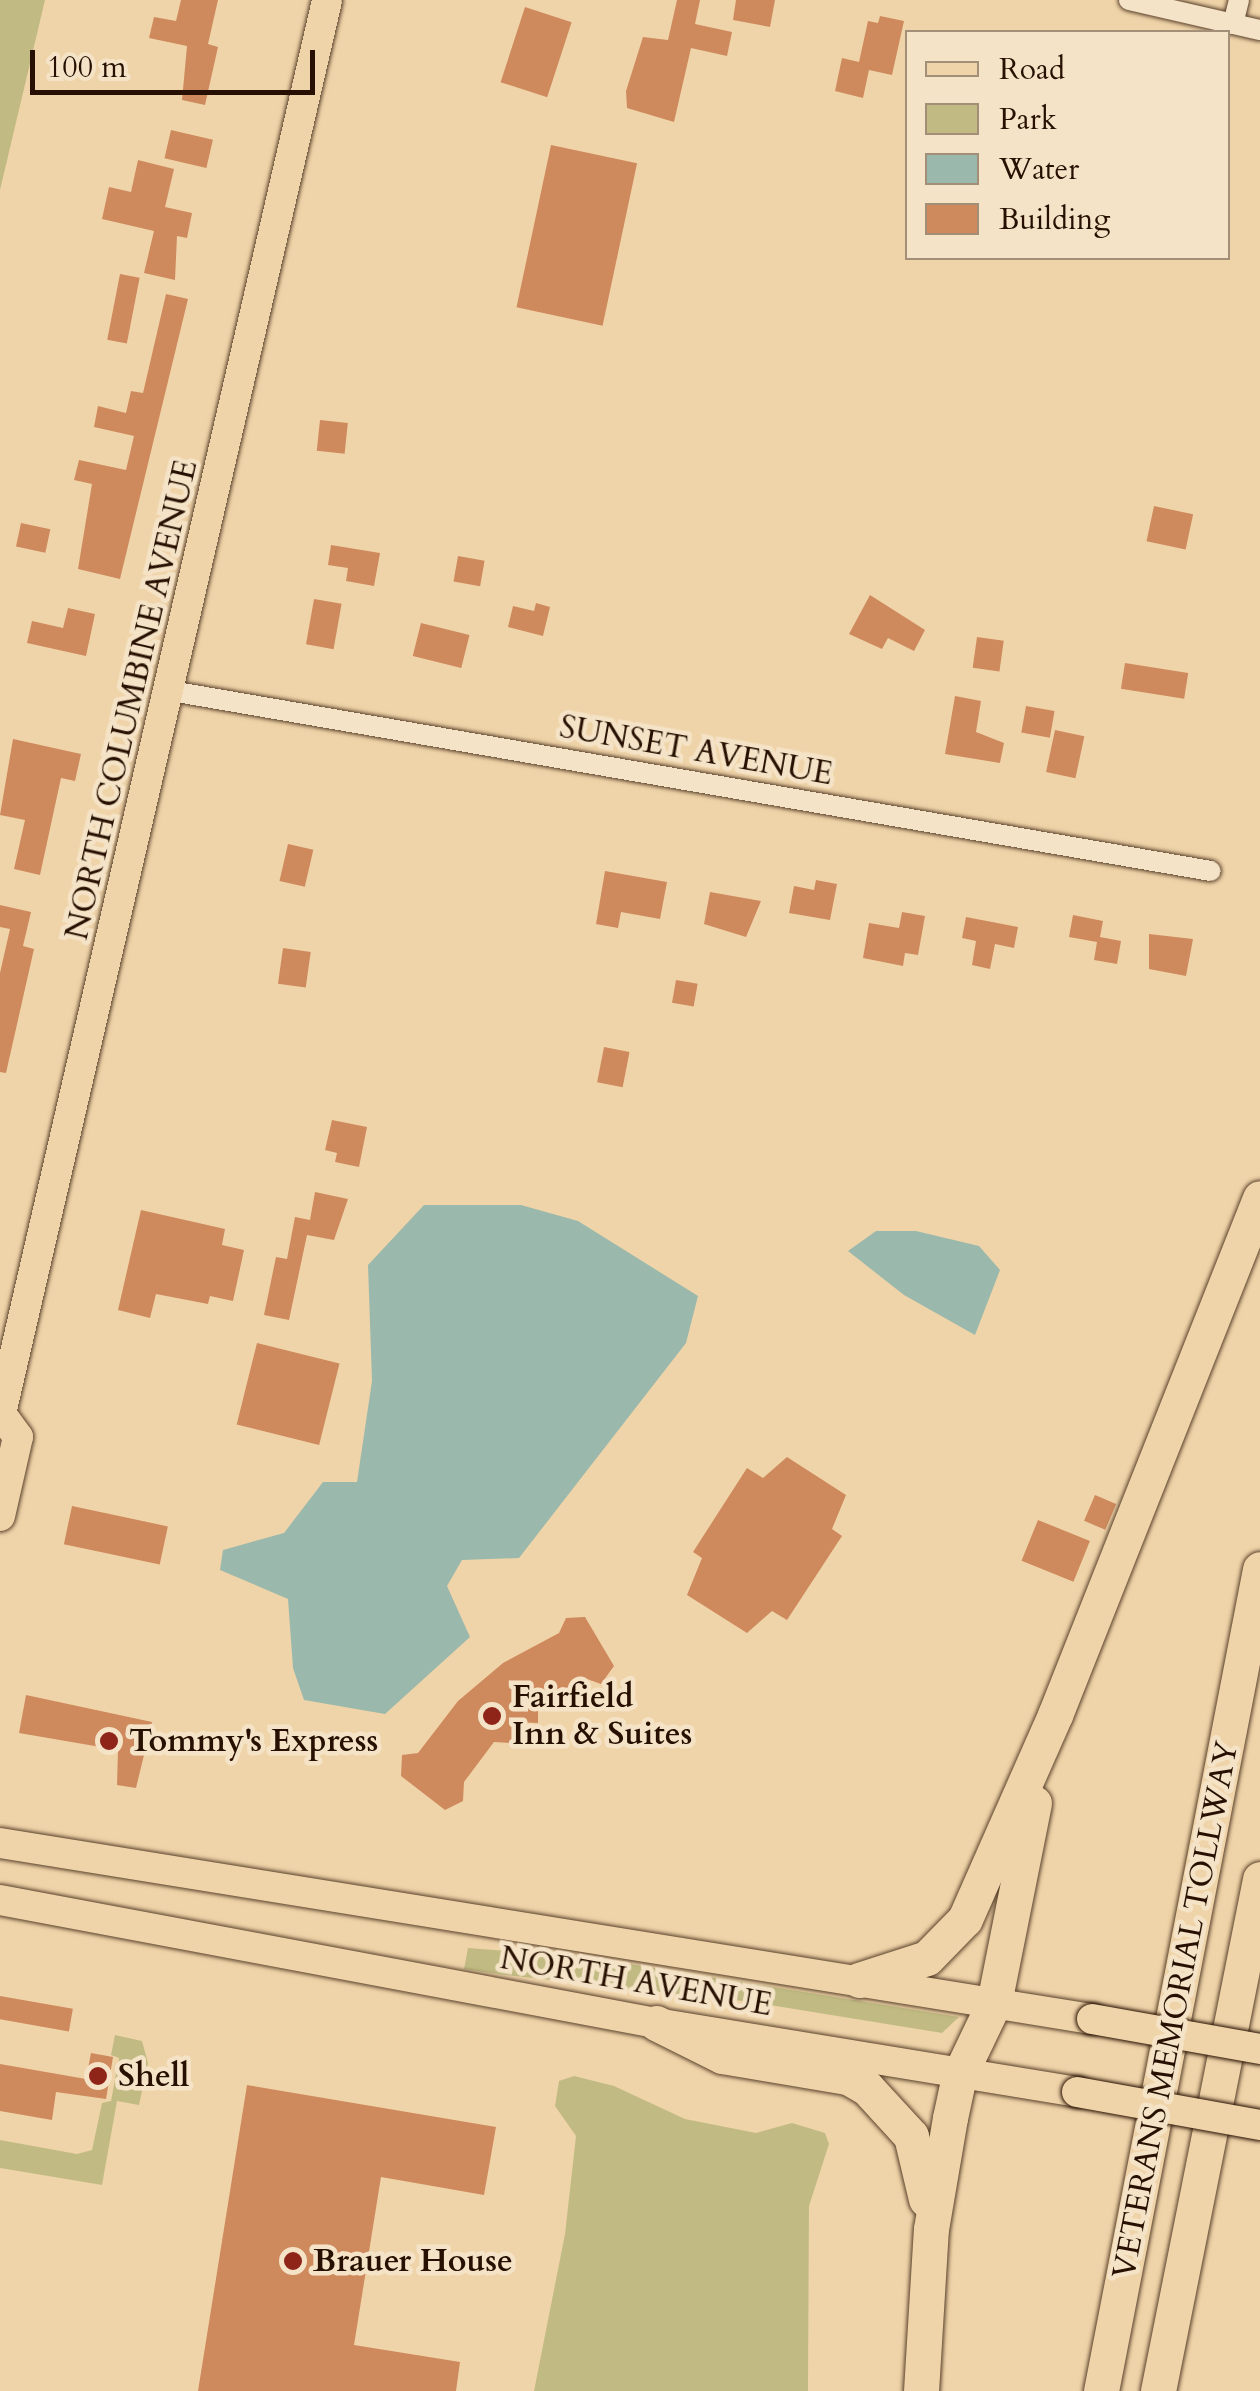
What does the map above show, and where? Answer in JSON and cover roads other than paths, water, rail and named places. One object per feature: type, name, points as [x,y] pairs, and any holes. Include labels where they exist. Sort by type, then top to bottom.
[{"type":"highway","points":[[860,1980],[927,1958],[964,1919],[1055,1714],[1260,1198]]},
{"type":"highway","name":"VETERANS MEMORIAL TOLLWAY","points":[[1101,2391],[1260,1570]]},
{"type":"highway","points":[[922,2391],[931,2229],[960,2076],[994,2003],[1055,1714]]},
{"type":"highway","name":"VETERANS MEMORIAL TOLLWAY","points":[[1158,2391],[1260,1879]]},
{"type":"highway","points":[[656,2023],[722,2056],[848,2077],[867,2088],[897,2113],[917,2149],[931,2229]]},
{"type":"main road","name":"NORTH COLUMBINE AVENUE","points":[[0,1516],[18,1437],[1,1417],[327,0]]},
{"type":"main road","name":"NORTH AVENUE","points":[[5,1841],[1260,2049]]},
{"type":"main road","name":"NORTH AVENUE","points":[[1,1900],[656,2023],[1260,2125]]},
{"type":"street","points":[[1129,0],[1260,30]]},
{"type":"street","points":[[1233,24],[1238,0]]},
{"type":"street","name":"SUNSET AVENUE","points":[[171,691],[1211,871]]},
{"type":"water","points":[[424,1205],[521,1205],[578,1221],[698,1296],[686,1343],[519,1558],[462,1560],[447,1586],[470,1637],[385,1714],[304,1700],[293,1668],[288,1599],[220,1570],[223,1550],[284,1533],[323,1482],[357,1482],[372,1381],[368,1265]]},
{"type":"water","points":[[876,1231],[916,1231],[979,1246],[1000,1270],[975,1335],[904,1295],[848,1251]]},
{"type":"place","name":"Fairfield Inn & Suites","points":[[492,1716]]},
{"type":"place","name":"Tommy's Express","points":[[109,1741]]},
{"type":"place","name":"Shell","points":[[98,2076]]},
{"type":"place","name":"Brauer House","points":[[293,2261]]}]
